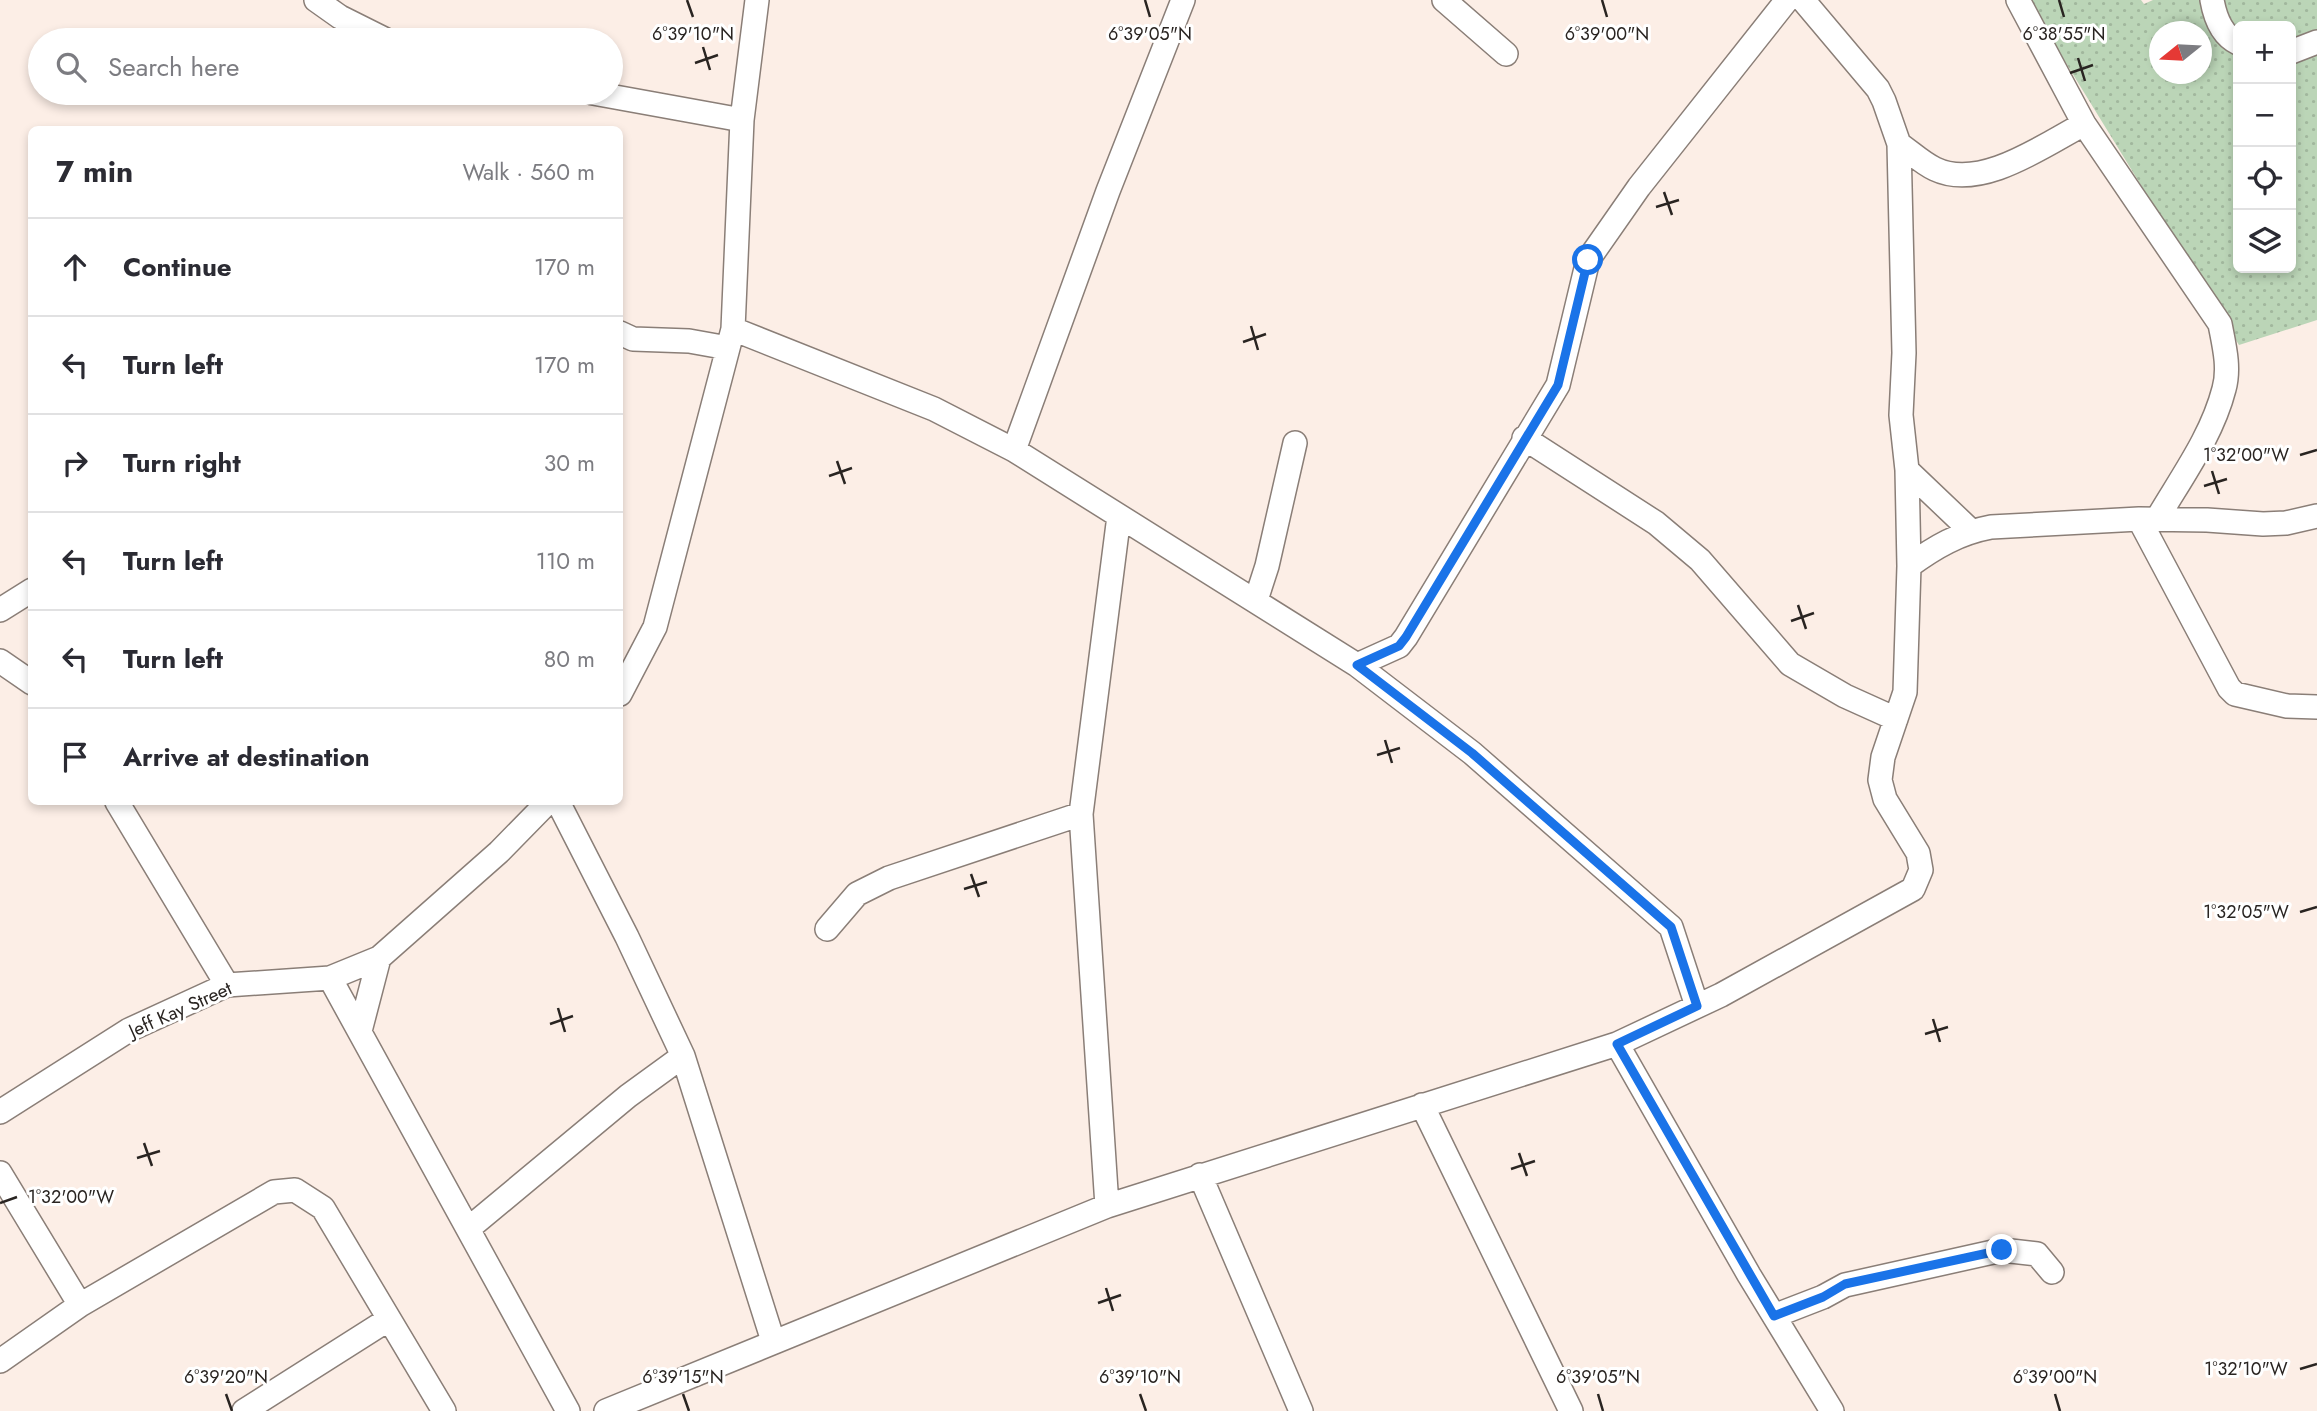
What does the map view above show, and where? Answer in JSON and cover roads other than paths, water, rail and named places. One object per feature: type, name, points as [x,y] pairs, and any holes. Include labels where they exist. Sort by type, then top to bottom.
[{"type":"street","points":[[316,0],[362,28]]},
{"type":"street","points":[[623,688],[655,627],[731,338],[743,120],[757,0]]},
{"type":"street","points":[[1014,450],[1103,204],[1183,0]]},
{"type":"street","points":[[1444,0],[1506,54]]},
{"type":"street","points":[[1357,665],[1399,646],[1406,637],[1558,385],[1588,260],[1639,187],[1787,0]]},
{"type":"street","points":[[606,1411],[1107,1206],[1617,1044],[1697,1006],[1913,889],[1921,870],[1918,853],[1885,799],[1880,780],[1883,757],[1905,691],[1909,566],[1907,470],[1901,415],[1904,353],[1899,144],[1878,89],[1802,0]]},
{"type":"street","points":[[2018,0],[2084,124],[2220,324],[2226,356],[2225,388],[2205,439],[2148,519]]},
{"type":"street","points":[[2212,0],[2215,16],[2233,41]]},
{"type":"street","points":[[2296,50],[2317,42]]},
{"type":"street","points":[[623,98],[743,120]]},
{"type":"street","points":[[1899,144],[1936,169],[1968,176],[2003,167],[2084,124]]},
{"type":"street","points":[[623,335],[633,340],[689,341],[731,338],[934,409],[1014,450],[1256,600],[1357,665],[1472,753],[1671,927],[1697,1006]]},
{"type":"street","points":[[1524,438],[1656,523],[1700,559],[1790,664],[1845,696],[1896,719]]},
{"type":"street","points":[[1256,600],[1267,566],[1295,443]]},
{"type":"street","points":[[1907,470],[1970,530]]},
{"type":"street","points":[[1107,1206],[1081,814],[1119,516]]},
{"type":"street","points":[[1909,566],[1938,544],[1970,530],[1991,527],[2148,519],[2263,524],[2286,523],[2317,516]]},
{"type":"street","points":[[2148,519],[2229,688],[2235,694],[2287,706],[2317,707]]},
{"type":"street","points":[[0,610],[28,592]]},
{"type":"street","points":[[0,661],[28,680]]},
{"type":"street","points":[[119,805],[227,985]]},
{"type":"street","points":[[360,1031],[379,958],[499,852],[545,805]]},
{"type":"street","points":[[560,805],[627,937],[682,1056],[773,1341]]},
{"type":"street","points":[[827,929],[857,894],[889,878],[1081,814]]},
{"type":"street","name":"Jeff Kay Street","points":[[0,1112],[129,1030],[227,985],[330,978],[379,958]]},
{"type":"street","points":[[330,978],[360,1031],[373,1061],[568,1411]]},
{"type":"street","points":[[1617,1044],[1832,1411]]},
{"type":"street","points":[[468,1229],[628,1096],[682,1056]]},
{"type":"street","points":[[1422,1105],[1571,1411]]},
{"type":"street","points":[[0,1173],[80,1305]]},
{"type":"street","points":[[1200,1175],[1301,1411]]},
{"type":"street","points":[[0,1361],[80,1305],[274,1192],[295,1190],[323,1208],[444,1411]]},
{"type":"street","points":[[1774,1316],[1823,1297],[1845,1284],[2002,1250],[2037,1254],[2052,1272]]},
{"type":"street","points":[[244,1411],[389,1319]]}]
